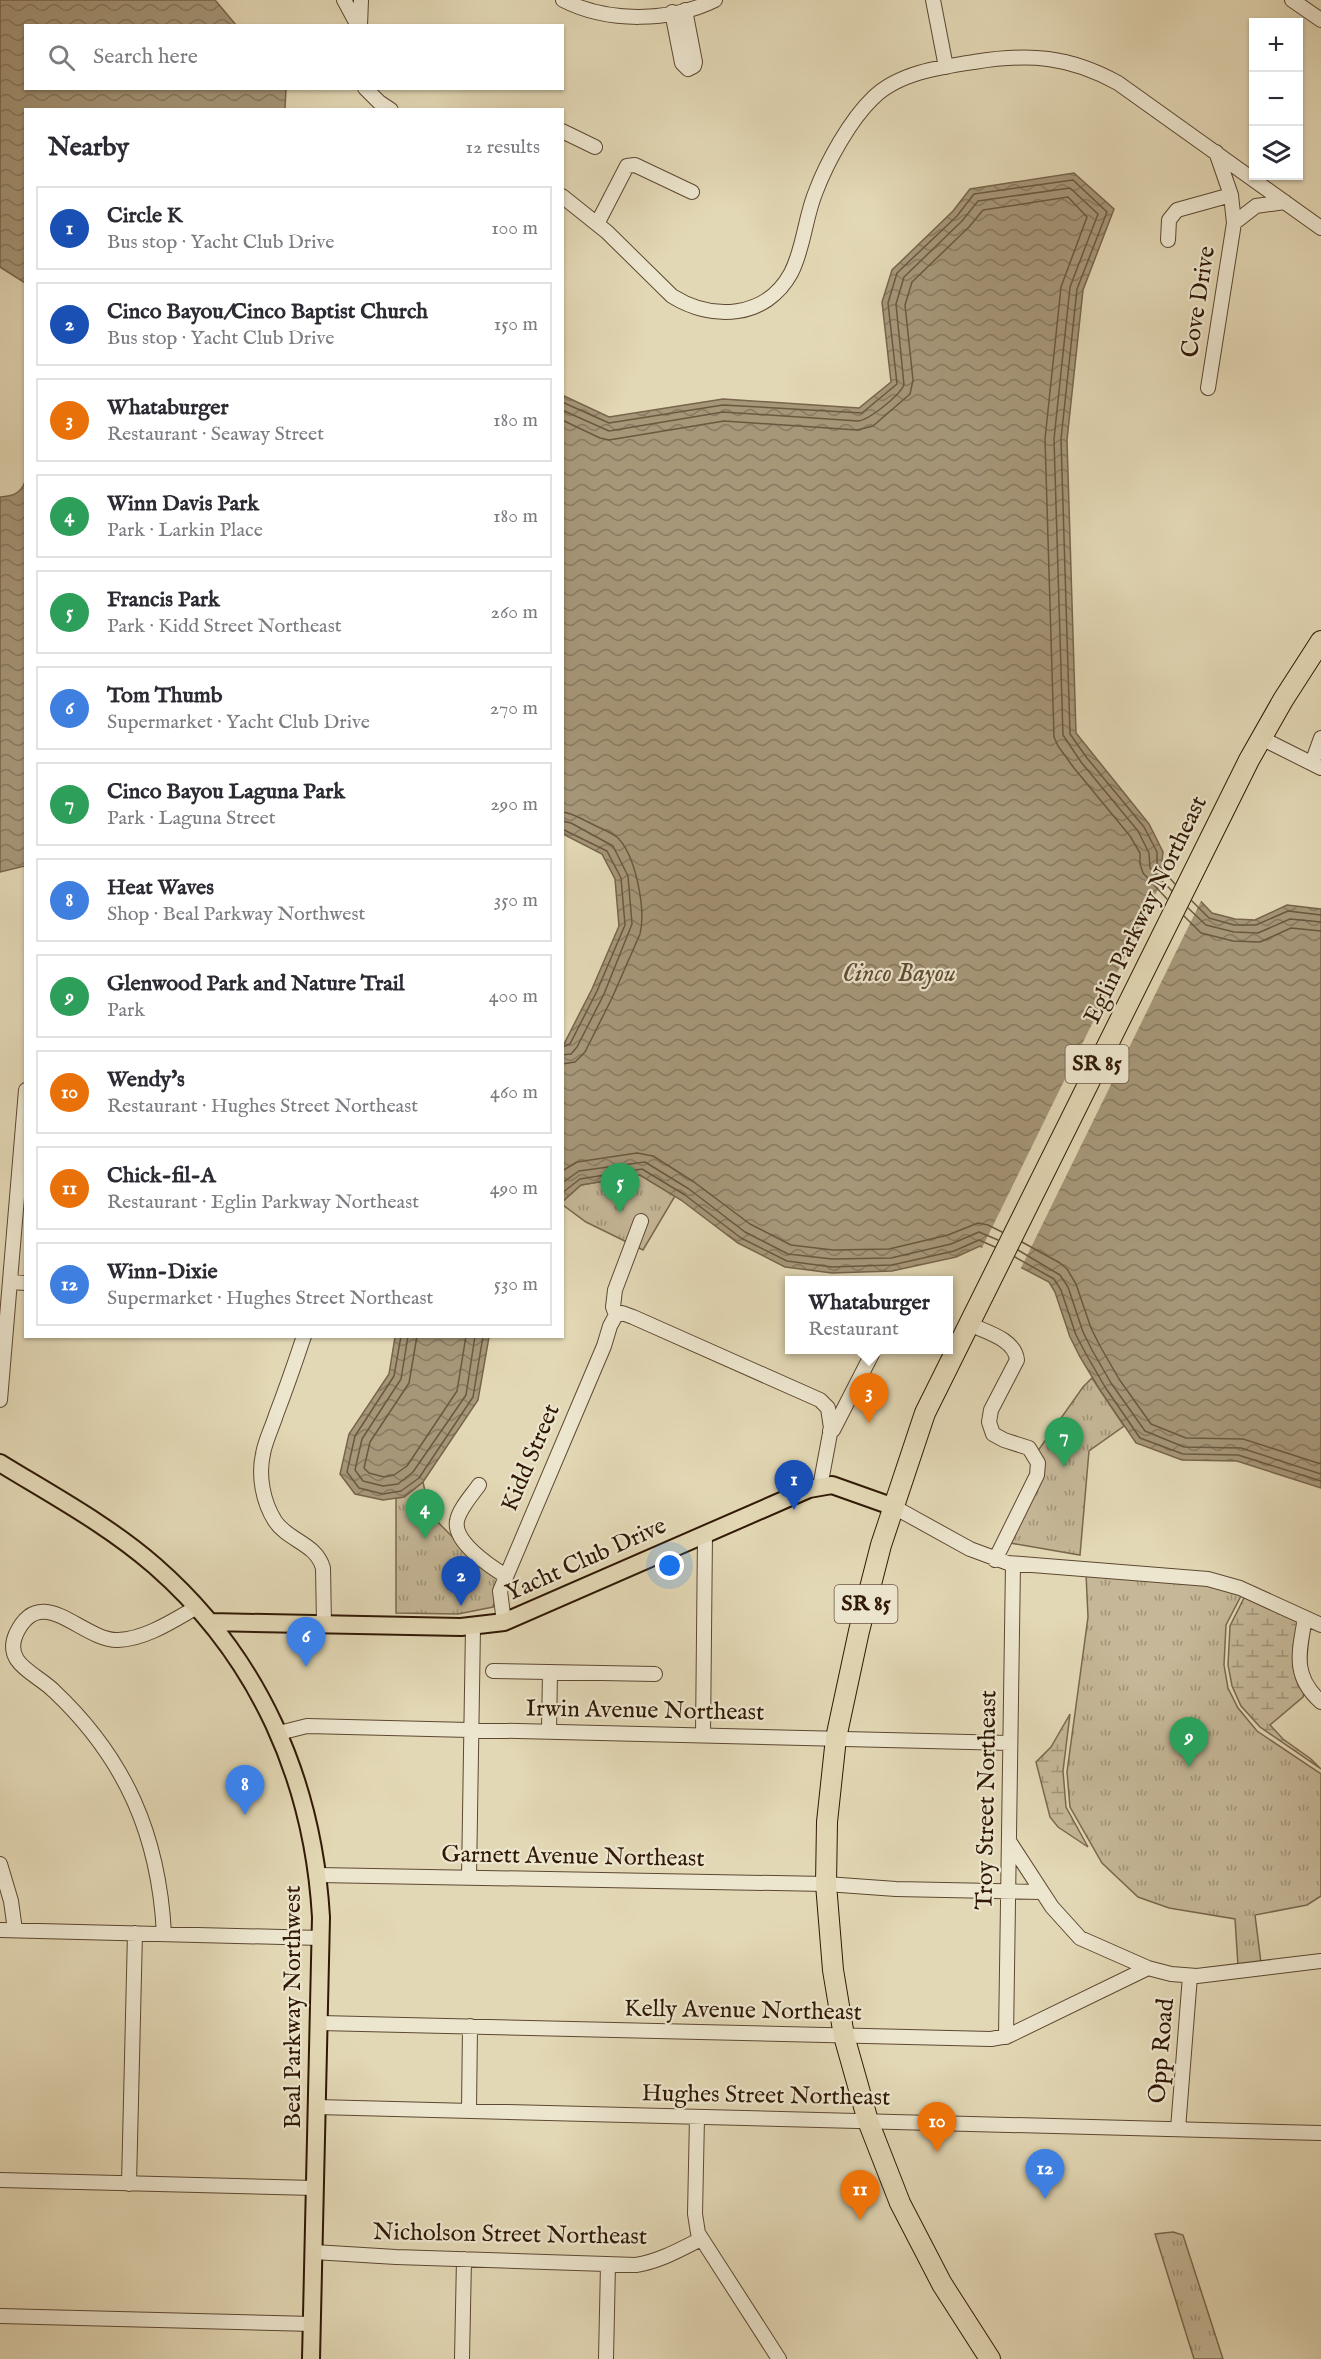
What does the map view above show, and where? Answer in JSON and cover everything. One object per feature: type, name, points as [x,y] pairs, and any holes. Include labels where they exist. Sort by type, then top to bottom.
[{"type":"highway","name":"Eglin Parkway Northeast","points":[[990,2359],[942,2283],[913,2229],[885,2168],[868,2121],[844,2036],[833,1971],[826,1884],[827,1822],[836,1738],[863,1614],[881,1545],[925,1413],[1261,738],[1321,641]]},
{"type":"main road","name":"Beal Parkway Northwest","points":[[0,1463],[125,1542],[154,1565],[197,1607],[243,1668],[279,1733],[303,1800],[318,1875],[321,1938],[311,2359]]},
{"type":"main road","name":"Yacht Club Drive","points":[[210,1622],[473,1627],[504,1622],[808,1489],[832,1485],[894,1507]]},
{"type":"street","points":[[344,0],[358,24]]},
{"type":"street","points":[[359,24],[361,0]]},
{"type":"street","points":[[563,0],[604,15],[649,16],[679,11],[716,0]]},
{"type":"street","points":[[933,0],[946,67]]},
{"type":"street","points":[[1292,0],[1321,20]]},
{"type":"street","points":[[564,198],[597,224],[672,296],[685,304],[717,313],[756,305],[777,290],[791,272],[821,177],[864,109],[884,89],[900,80],[946,67],[1017,56],[1041,57],[1071,63],[1100,73],[1118,83],[1321,228]]},
{"type":"street","points":[[367,90],[378,102],[388,108]]},
{"type":"street","points":[[564,132],[594,147]]},
{"type":"street","name":"Cove Drive","points":[[1208,388],[1234,223],[1231,195],[1215,152]]},
{"type":"street","points":[[597,224],[627,166],[635,165],[644,168],[692,192]]},
{"type":"street","points":[[1168,240],[1170,220],[1177,210],[1231,195]]},
{"type":"street","name":"Cove Drive","points":[[1234,223],[1256,206],[1285,202]]},
{"type":"street","points":[[1261,738],[1316,765],[1321,738]]},
{"type":"street","points":[[0,1400],[24,1125]]},
{"type":"street","points":[[641,1221],[615,1290],[613,1307],[616,1315],[622,1313],[633,1317],[820,1400],[828,1408],[831,1418],[820,1487]]},
{"type":"street","points":[[10,1282],[24,1283]]},
{"type":"street","name":"Kidd Street","points":[[504,1622],[500,1591],[501,1573],[616,1315]]},
{"type":"street","points":[[969,1324],[1011,1344],[1017,1352],[1017,1360],[991,1410],[989,1422],[993,1434],[1029,1448],[1038,1463],[1037,1475],[995,1560]]},
{"type":"street","points":[[303,1338],[263,1453],[261,1475],[266,1503],[275,1522],[284,1531],[315,1551],[321,1560],[324,1578],[324,1624]]},
{"type":"street","points":[[830,1431],[833,1430],[852,1396],[872,1354]]},
{"type":"street","points":[[479,1485],[460,1514],[456,1525],[458,1532],[475,1554],[501,1573]]},
{"type":"street","points":[[894,1507],[970,1549],[995,1560],[1013,1564],[1208,1579],[1240,1588],[1321,1624]]},
{"type":"street","points":[[704,1735],[705,1534]]},
{"type":"street","name":"Troy Street Northeast","points":[[1006,2037],[1013,1564]]},
{"type":"street","points":[[164,1934],[153,1855],[141,1814],[130,1791],[111,1756],[91,1728],[44,1681],[18,1663],[11,1648],[20,1627],[28,1617],[37,1612],[56,1613],[101,1638],[115,1640],[148,1632],[197,1607]]},
{"type":"street","points":[[1305,1618],[1300,1671],[1307,1689],[1321,1702]]},
{"type":"street","points":[[469,1878],[473,1627]]},
{"type":"street","points":[[493,1671],[655,1674]]},
{"type":"street","points":[[549,1731],[550,1672]]},
{"type":"street","name":"Irwin Avenue Northeast","points":[[279,1733],[307,1726],[1010,1743]]},
{"type":"street","points":[[1009,1841],[1052,1907],[1080,1938],[1148,1968],[1191,1976],[1321,1961]]},
{"type":"street","points":[[0,1864],[11,1901],[15,1930]]},
{"type":"street","name":"Garnett Avenue Northeast","points":[[318,1875],[826,1884],[896,1889],[1042,1892]]},
{"type":"street","points":[[0,1930],[321,1938]]},
{"type":"street","points":[[129,2184],[135,1933]]},
{"type":"street","name":"Kelly Avenue Northeast","points":[[320,2023],[991,2039],[1006,2037],[1148,1968]]},
{"type":"street","name":"Opp Road","points":[[1178,2129],[1191,1976]]},
{"type":"street","points":[[469,2111],[470,2026]]},
{"type":"street","name":"Hughes Street Northeast","points":[[317,2107],[1321,2133]]},
{"type":"street","points":[[697,2117],[695,2225],[701,2239],[779,2359]]},
{"type":"street","points":[[0,2180],[315,2188]]},
{"type":"street","name":"Nicholson Street Northeast","points":[[314,2252],[636,2265],[653,2262],[701,2239]]},
{"type":"street","points":[[462,2359],[464,2259]]},
{"type":"street","points":[[606,2359],[608,2264]]},
{"type":"street","points":[[0,2316],[312,2324]]},
{"type":"green space","points":[[640,1175],[675,1196],[643,1250],[586,1222],[564,1206],[564,1200],[581,1185]]},
{"type":"green space","points":[[1092,1378],[1124,1426],[1089,1451],[1080,1555],[1010,1543],[1037,1452],[1083,1387]]},
{"type":"green space","points":[[423,1482],[430,1514],[479,1564],[501,1580],[493,1607],[458,1614],[396,1613],[396,1498],[404,1497]]},
{"type":"green space","points":[[1086,1574],[1187,1581],[1243,1592],[1226,1625],[1224,1665],[1228,1688],[1238,1708],[1257,1731],[1321,1774],[1321,1896],[1307,1905],[1255,1915],[1261,1963],[1238,1966],[1235,1919],[1169,1908],[1138,1897],[1102,1863],[1070,1807],[1067,1772],[1088,1617]]},
{"type":"green space","points":[[1245,1596],[1300,1621],[1298,1683],[1304,1693],[1303,1697],[1270,1725],[1283,1739],[1321,1769],[1260,1727],[1241,1706],[1232,1686],[1228,1665],[1230,1626]]},
{"type":"green space","points":[[1070,1714],[1063,1771],[1066,1807],[1088,1847],[1058,1827],[1050,1817],[1036,1762],[1051,1747]]},
{"type":"green space","points":[[1173,2232],[1183,2235],[1223,2359],[1194,2359],[1155,2234]]},
{"type":"water","points":[[0,0],[215,0],[235,24],[24,24],[24,90],[286,90],[285,108],[24,108],[24,282],[0,267]]},
{"type":"water","name":"Cinco Bayou","points":[[1074,173],[1114,209],[1083,290],[1067,440],[1076,733],[1149,824],[1163,852],[1162,861],[1212,913],[1235,919],[1255,920],[1287,905],[1321,909],[1321,1488],[1237,1461],[1182,1460],[1136,1443],[1080,1357],[1049,1282],[980,1246],[956,1257],[892,1271],[832,1273],[785,1267],[738,1243],[681,1200],[640,1175],[581,1185],[564,1200],[564,1044],[592,989],[619,926],[615,879],[602,854],[564,835],[564,396],[609,417],[723,399],[859,408],[891,382],[882,302],[892,270],[953,211],[970,189]]},
{"type":"water","points":[[24,484],[24,866],[0,872],[0,497],[16,494]]},
{"type":"water","points":[[395,1338],[489,1338],[478,1400],[423,1482],[404,1497],[383,1500],[355,1494],[340,1474],[349,1434],[389,1374]]},
{"type":"pier","points":[[1170,865],[1202,899],[1020,1270],[981,1250]]},
{"type":"place","name":"Francis Park","points":[[620,1213]]},
{"type":"place","name":"Whataburger","points":[[869,1423]]},
{"type":"place","name":"Cinco Bayou Laguna Park","points":[[1064,1467]]},
{"type":"place","name":"Circle K","points":[[794,1510]]},
{"type":"place","name":"Winn Davis Park","points":[[425,1539]]},
{"type":"place","name":"Cinco Bayou/Cinco Baptist Church","points":[[461,1606]]},
{"type":"place","name":"Tom Thumb","points":[[306,1667]]},
{"type":"place","name":"Glenwood Park and Nature Trail","points":[[1189,1767]]},
{"type":"place","name":"Heat Waves","points":[[245,1815]]},
{"type":"place","name":"Wendy's","points":[[937,2152]]},
{"type":"place","name":"Winn-Dixie","points":[[1045,2199]]},
{"type":"place","name":"Chick-fil-A","points":[[860,2220]]}]
